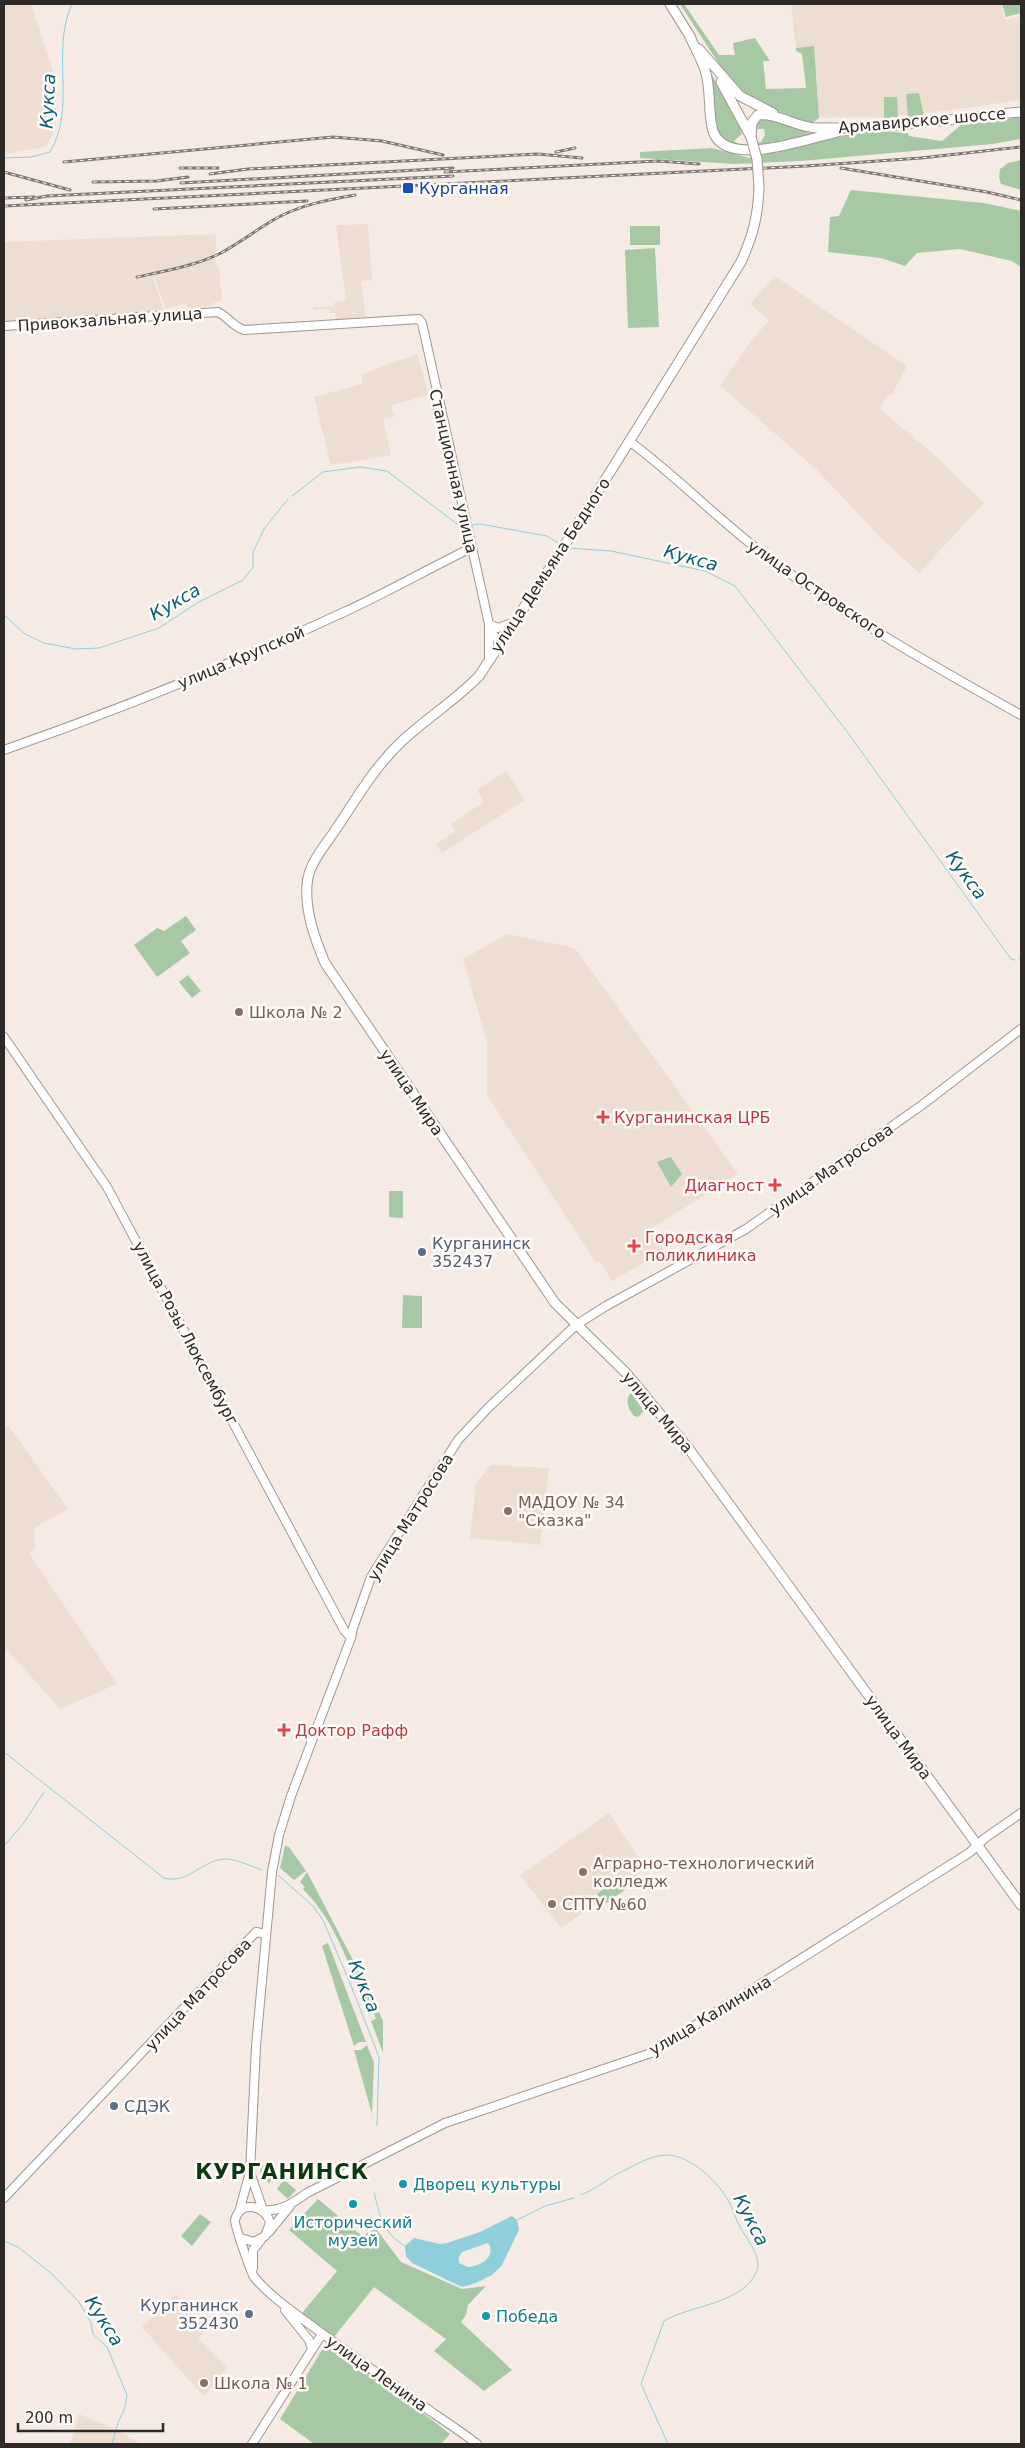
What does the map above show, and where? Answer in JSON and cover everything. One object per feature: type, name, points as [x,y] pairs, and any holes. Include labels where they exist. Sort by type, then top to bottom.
[{"type":"main road","points":[[670,4],[688,34],[705,69],[712,129],[717,140],[728,148],[743,151],[762,150],[855,128]]},
{"type":"main road","points":[[688,34],[710,63],[740,96],[794,122]]},
{"type":"main road","name":"улица Демьяна Бедного","points":[[309,914],[306,886],[315,860],[367,781],[384,759],[402,742],[466,690],[501,644],[741,262],[753,236],[758,212],[760,187],[757,159],[751,137],[710,63]]},
{"type":"main road","name":"Армавирское шоссе","points":[[794,122],[814,128],[855,128],[1021,112]]},
{"type":"main road","points":[[751,137],[752,122],[758,114],[767,114],[794,122]]},
{"type":"main road","name":"улица Мира","points":[[309,914],[315,938],[325,963],[555,1303],[627,1374],[689,1449],[1021,1905]]},
{"type":"street","name":"Привокзальная улица","points":[[4,326],[218,312],[224,314],[230,323],[244,330],[419,319]]},
{"type":"street","name":"Станционная улица","points":[[419,319],[422,323],[489,624],[493,634],[501,644]]},
{"type":"street","name":"улица Островского","points":[[629,441],[684,485],[740,536],[804,583],[965,685],[1021,715]]},
{"type":"street","name":"улица Крупской","points":[[4,750],[126,705],[238,659],[343,612],[471,548]]},
{"type":"street","points":[[489,624],[498,628],[515,622]]},
{"type":"street","name":"Станционная улица","points":[[489,624],[489,660]]},
{"type":"street","name":"улица Матросова","points":[[4,2198],[256,1932],[265,1934],[271,1876],[291,1796],[352,1638],[352,1628],[371,1577],[458,1440],[488,1408],[576,1325],[606,1306],[746,1229],[922,1105],[1021,1029]]},
{"type":"street","name":"улица Розы Люксембург","points":[[4,1038],[107,1188],[225,1404],[271,1497],[344,1630],[352,1638]]},
{"type":"street","name":"улица Калинина","points":[[263,2210],[273,2211],[291,2204],[307,2193],[446,2123],[651,2052],[969,1853],[1021,1813]]},
{"type":"street","points":[[265,1934],[256,2046],[250,2176],[234,2225],[241,2238],[254,2242],[265,2236]]},
{"type":"street","points":[[250,2176],[270,2223],[265,2236],[253,2250],[253,2275]]},
{"type":"street","name":"улица Калинина","points":[[265,2236],[291,2204]]},
{"type":"street","points":[[239,2212],[252,2207],[263,2210]]},
{"type":"street","name":"улица Ленина","points":[[241,2238],[253,2275],[278,2301],[308,2340],[312,2349]]},
{"type":"street","name":"улица Ленина","points":[[278,2301],[477,2444]]},
{"type":"street","points":[[252,2444],[322,2334]]},
{"type":"shaded area","points":[[4,4],[31,4],[57,83],[54,132],[46,147],[4,154]]},
{"type":"shaded area","points":[[791,4],[1001,4],[1005,20],[1021,16],[1021,100],[944,111],[883,117],[819,118],[814,47],[796,48]]},
{"type":"shaded area","points":[[368,224],[372,280],[361,281],[366,319],[336,321],[335,313],[330,313],[329,309],[313,310],[313,307],[334,306],[335,302],[346,301],[336,225]]},
{"type":"shaded area","points":[[216,234],[216,254],[153,278],[165,314],[4,322],[4,242]]},
{"type":"shaded area","points":[[214,257],[221,275],[219,277],[222,293],[221,301],[189,311],[186,303],[166,309],[154,278]]},
{"type":"shaded area","points":[[775,276],[907,366],[891,396],[888,394],[880,409],[938,458],[984,503],[919,573],[880,537],[816,469],[720,386],[752,340],[769,320],[750,304]]},
{"type":"shaded area","points":[[417,354],[429,395],[391,405],[394,417],[383,419],[391,455],[331,465],[314,397],[362,384],[362,374]]},
{"type":"shaded area","points":[[506,771],[525,800],[442,853],[436,844],[455,832],[451,824],[484,802],[477,790]]},
{"type":"shaded area","name":"Курганинская ЦРБ","points":[[507,934],[575,948],[738,1174],[652,1228],[664,1251],[612,1281],[599,1261],[596,1263],[487,1095],[487,1042],[463,959]]},
{"type":"shaded area","points":[[8,1425],[68,1509],[34,1528],[35,1550],[29,1553],[117,1684],[60,1709],[9,1652],[4,1650],[4,1427]]},
{"type":"shaded area","name":"МАДОУ № 34 \"Сказка\"","points":[[491,1465],[549,1468],[540,1545],[470,1538],[476,1483]]},
{"type":"shaded area","name":"Аграрно-технологический колледж","points":[[609,1813],[646,1869],[561,1928],[520,1875]]},
{"type":"shaded area","points":[[176,2295],[209,2326],[198,2339],[227,2368],[204,2397],[142,2327]]},
{"type":"shaded area","points":[[79,2414],[118,2430],[141,2444],[70,2444]]},
{"type":"green space","points":[[680,4],[684,4],[719,55],[735,55],[733,43],[755,38],[770,61],[763,61],[766,89],[806,88],[802,54],[796,51],[796,48],[814,46],[819,118],[812,123],[792,117],[754,101],[734,87]]},
{"type":"green space","points":[[1002,4],[1021,4],[1021,13],[1006,17]]},
{"type":"green space","points":[[708,68],[736,117],[742,134],[734,141],[740,145],[761,142],[765,135],[764,129],[756,129],[756,124],[761,118],[812,134],[760,147],[745,148],[732,146],[722,140],[714,124]]},
{"type":"green space","points":[[919,93],[924,116],[908,117],[906,94]]},
{"type":"green space","points":[[884,97],[897,97],[898,117],[884,118]]},
{"type":"green space","points":[[1021,117],[1021,139],[992,144],[801,161],[735,164],[640,158],[640,152],[712,148],[749,158],[854,133],[882,131],[908,133],[909,136],[942,141],[961,125]]},
{"type":"green space","points":[[1021,160],[1021,190],[1001,184],[999,177],[1000,169],[1008,163]]},
{"type":"green space","points":[[851,190],[984,203],[1021,211],[1021,267],[1012,261],[960,249],[917,253],[905,266],[881,258],[828,252],[830,217],[839,216]]},
{"type":"green space","points":[[630,226],[660,226],[660,245],[630,245]]},
{"type":"green space","points":[[655,248],[659,327],[628,328],[625,250]]},
{"type":"green space","points":[[186,916],[196,930],[181,941],[190,953],[157,977],[134,945],[157,928],[164,931]]},
{"type":"green space","points":[[188,975],[201,991],[192,998],[179,982]]},
{"type":"green space","points":[[671,1157],[682,1174],[671,1187],[657,1162]]},
{"type":"green space","points":[[389,1191],[403,1191],[403,1218],[389,1217]]},
{"type":"green space","points":[[403,1295],[422,1296],[422,1328],[402,1328]]},
{"type":"green space","points":[[631,1393],[644,1411],[638,1417],[634,1416],[628,1405]]},
{"type":"green space","points":[[285,1846],[289,1847],[306,1871],[294,1880],[280,1868]]},
{"type":"green space","points":[[307,1872],[378,2011],[368,2013],[351,1971],[353,1969],[351,1963],[349,1964],[335,1933],[324,1915],[303,1889],[305,1887],[300,1882]]},
{"type":"green space","points":[[618,1878],[626,1889],[605,1904],[597,1894]]},
{"type":"green space","points":[[328,1943],[366,2042],[359,2042],[354,2046],[322,1946]]},
{"type":"green space","points":[[379,2012],[383,2021],[383,2053],[371,2021],[376,2019],[374,2014]]},
{"type":"green space","points":[[367,2045],[374,2063],[372,2114],[354,2050],[361,2050]]},
{"type":"green space","points":[[267,2164],[277,2174],[269,2183],[260,2175],[261,2166]]},
{"type":"green space","points":[[284,2180],[296,2190],[288,2199],[277,2189]]},
{"type":"green space","points":[[318,2199],[362,2236],[376,2229],[401,2262],[462,2289],[486,2286],[468,2305],[466,2315],[461,2322],[512,2370],[484,2391],[434,2351],[446,2339],[374,2287],[334,2337],[302,2313],[337,2271],[289,2230]]},
{"type":"green space","points":[[200,2214],[211,2222],[192,2246],[181,2236]]},
{"type":"green space","points":[[325,2345],[369,2371],[450,2434],[441,2444],[314,2444],[280,2419]]},
{"type":"water","points":[[512,2216],[517,2220],[519,2230],[502,2265],[492,2275],[476,2283],[462,2287],[412,2263],[406,2256],[405,2246],[414,2238],[440,2244],[480,2232]],"holes":[[[488,2243],[490,2248],[489,2256],[482,2263],[468,2267],[459,2263],[459,2257],[462,2252]]]},
{"type":"waterway","name":"Кукса","points":[[4,158],[31,157],[50,152],[58,135],[63,98],[63,41],[66,22],[72,4]]},
{"type":"waterway","name":"Кукса","points":[[292,496],[323,472],[360,467],[387,471],[457,524],[463,525]]},
{"type":"waterway","name":"Кукса","points":[[4,615],[25,634],[44,643],[76,649],[99,648],[159,628],[197,603],[243,580],[253,567],[253,552],[264,529],[288,499]]},
{"type":"waterway","name":"Кукса","points":[[470,525],[480,524],[547,536],[560,544]]},
{"type":"waterway","name":"Кукса","points":[[568,548],[611,551],[705,571],[735,586],[848,733],[1011,959],[1015,960]]},
{"type":"waterway","name":"Кукса","points":[[4,1752],[164,1878],[181,1878],[211,1863],[227,1859],[262,1870]]},
{"type":"waterway","name":"Кукса","points":[[4,1846],[23,1824],[44,1792]]},
{"type":"waterway","name":"Кукса","points":[[278,1875],[313,1906],[323,1920],[350,1983],[379,2057],[377,2125]]},
{"type":"waterway","name":"Кукса","points":[[581,2195],[647,2159],[666,2155],[683,2159],[707,2174],[719,2187],[729,2201],[739,2225],[756,2255],[758,2261],[756,2273],[749,2284],[739,2292],[664,2321],[641,2384],[668,2444]]},
{"type":"waterway","name":"Кукса","points":[[374,2193],[387,2230],[397,2241],[405,2246]]},
{"type":"waterway","name":"Кукса","points":[[517,2220],[545,2206],[574,2198]]},
{"type":"waterway","name":"Кукса","points":[[4,2241],[18,2247],[52,2274],[79,2302],[91,2323],[93,2334],[107,2347],[127,2395],[125,2407],[112,2444]]},
{"type":"railway","points":[[64,162],[333,137],[382,141],[443,155]]},
{"type":"railway","points":[[4,206],[806,166],[921,158],[1021,147]]},
{"type":"railway","points":[[556,152],[575,148]]},
{"type":"railway","points":[[210,174],[248,169],[538,154],[582,158]]},
{"type":"railway","points":[[445,172],[658,161],[699,164]]},
{"type":"railway","points":[[180,168],[218,168]]},
{"type":"railway","points":[[181,183],[453,168]]},
{"type":"railway","points":[[841,168],[987,192],[1021,200]]},
{"type":"railway","points":[[4,172],[70,190]]},
{"type":"railway","points":[[26,200],[47,196],[453,176]]},
{"type":"railway","points":[[93,182],[157,181],[188,177]]},
{"type":"railway","points":[[137,277],[200,262],[219,254],[284,214],[314,204],[355,195]]},
{"type":"railway","points":[[4,198],[34,197]]},
{"type":"railway","points":[[154,209],[307,201]]},
{"type":"place","name":"Курганная","points":[[408,188]]},
{"type":"place","name":"Школа № 2","points":[[239,1012]]},
{"type":"place","name":"Курганинская ЦРБ","points":[[603,1117]]},
{"type":"place","name":"Диагност","points":[[775,1185]]},
{"type":"place","name":"Городская поликлиника","points":[[634,1246]]},
{"type":"place","name":"Курганинск 352437","points":[[422,1252]]},
{"type":"place","name":"МАДОУ № 34 \"Сказка\"","points":[[508,1511]]},
{"type":"place","name":"Доктор Рафф","points":[[284,1730]]},
{"type":"place","name":"Аграрно-технологический колледж","points":[[583,1872]]},
{"type":"place","name":"СПТУ №60","points":[[552,1904]]},
{"type":"place","name":"СДЭК","points":[[114,2106]]},
{"type":"place","name":"Дворец культуры","points":[[403,2184]]},
{"type":"place","name":"Исторический музей","points":[[353,2204]]},
{"type":"place","name":"Курганинск 352430","points":[[249,2314]]},
{"type":"place","name":"Победа","points":[[486,2316]]},
{"type":"place","name":"Школа № 1","points":[[204,2383]]},
{"type":"district","name":"КУРГАНИНСК","points":[[282,2172]]}]
